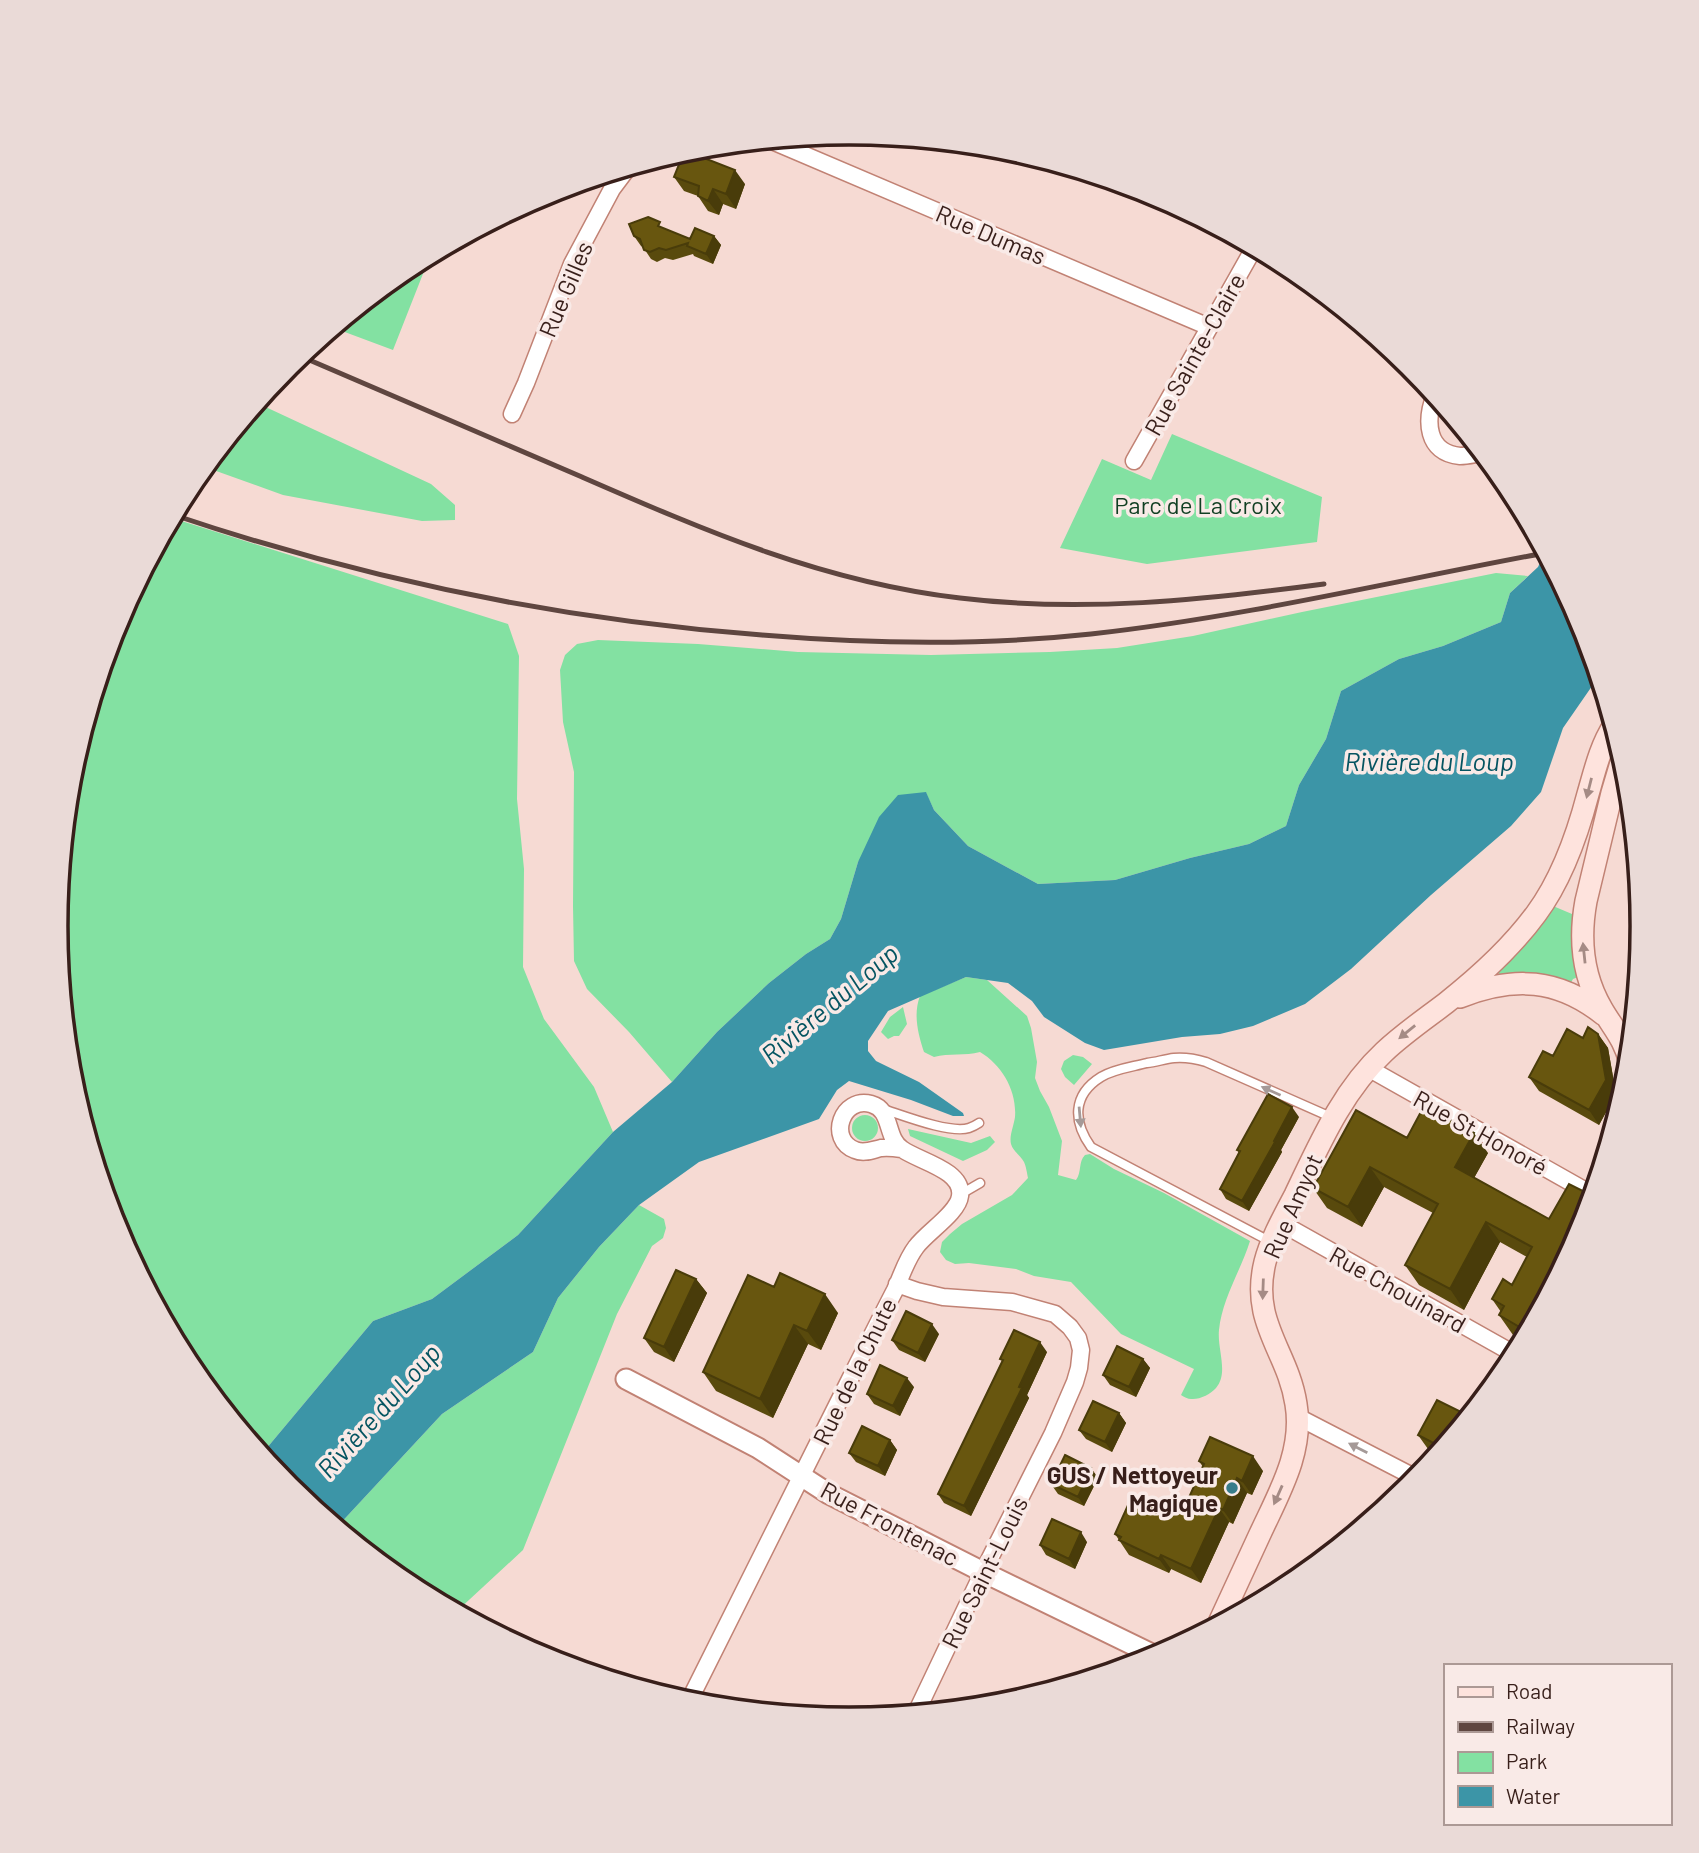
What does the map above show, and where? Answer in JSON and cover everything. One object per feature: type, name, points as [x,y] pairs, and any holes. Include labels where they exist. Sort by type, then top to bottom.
[{"type":"main road","name":"Rue Amyot","points":[[1224,1611],[1290,1467],[1296,1447],[1297,1405],[1269,1332],[1261,1291],[1265,1262],[1272,1243],[1333,1118],[1368,1068],[1396,1041],[1486,970],[1521,934],[1536,914],[1553,888],[1571,848],[1598,758],[1607,738]]},
{"type":"main road","points":[[1616,776],[1586,901],[1583,952],[1587,974],[1597,1000],[1623,1037]]},
{"type":"main road","points":[[1453,997],[1495,986],[1527,983],[1565,993],[1608,1019]]},
{"type":"street","name":"Rue Dumas","points":[[788,148],[1209,327]]},
{"type":"street","name":"Rue Gilles","points":[[512,414],[572,264],[618,181]]},
{"type":"street","name":"Rue Sainte-Claire","points":[[1134,461],[1250,256]]},
{"type":"street","points":[[1432,405],[1428,417],[1430,432],[1436,445],[1444,452],[1460,456],[1472,454]]},
{"type":"street","name":"Rue St Honoré","points":[[1368,1068],[1584,1190]]},
{"type":"street","points":[[902,1149],[887,1147],[859,1152],[843,1139],[840,1123],[848,1109],[856,1104],[873,1104],[880,1108],[887,1119],[893,1141],[902,1149],[951,1175],[959,1184],[961,1194]]},
{"type":"street","name":"Rue de la Chute","points":[[693,1692],[910,1256],[922,1238],[955,1208],[961,1194]]},
{"type":"street","name":"Rue Chouinard","points":[[1281,1223],[1506,1349]]},
{"type":"street","name":"Rue Saint-Louis","points":[[897,1284],[943,1297],[1012,1302],[1055,1314],[1070,1326],[1078,1338],[1081,1350],[1075,1382],[1053,1433],[920,1704]]},
{"type":"street","name":"Rue Frontenac","points":[[626,1379],[758,1448],[828,1493],[1143,1650]]},
{"type":"street","points":[[1298,1417],[1407,1473]]},
{"type":"lane","points":[[1272,1243],[1091,1147],[1079,1124],[1079,1103],[1090,1086],[1101,1077],[1118,1070],[1173,1058],[1190,1058],[1206,1062],[1333,1118]]},
{"type":"lane","points":[[880,1108],[958,1129],[979,1123]]},
{"type":"lane","points":[[961,1194],[980,1183]]},
{"type":"green space","points":[[424,272],[393,350],[343,331]]},
{"type":"green space","points":[[266,407],[431,484],[455,505],[455,520],[422,521],[283,495],[216,471]]},
{"type":"green space","name":"Parc de La Croix","points":[[1172,434],[1322,497],[1317,542],[1147,564],[1060,548],[1102,459],[1151,480]]},
{"type":"green space","points":[[182,521],[508,624],[519,656],[517,799],[524,869],[523,967],[544,1019],[594,1087],[613,1132],[518,1235],[432,1299],[373,1321],[267,1448],[200,1361],[149,1272],[110,1178],[83,1079],[70,978],[68,926],[70,875],[83,774],[110,675],[128,628],[149,581]]},
{"type":"green space","points":[[1496,573],[1528,576],[1510,593],[1501,622],[1443,646],[1399,659],[1341,691],[1326,739],[1299,785],[1286,826],[1249,844],[1115,880],[1038,884],[968,846],[934,810],[926,793],[858,862],[841,919],[830,939],[769,983],[717,1032],[672,1082],[587,989],[574,961],[574,772],[563,722],[560,670],[565,655],[577,644],[598,640],[798,652],[931,655],[1117,648],[1193,636]]},
{"type":"green space","points":[[1553,906],[1572,914],[1572,948],[1578,977],[1573,979],[1569,986],[1500,976],[1498,971]]},
{"type":"green space","points":[[966,977],[987,980],[1027,1016],[1037,1062],[1035,1078],[1062,1141],[1058,1175],[1076,1180],[1083,1158],[1090,1154],[1250,1241],[1221,1318],[1220,1382],[1201,1398],[1181,1395],[1194,1369],[1121,1334],[1071,1282],[1034,1276],[1016,1269],[969,1263],[955,1264],[946,1260],[940,1252],[942,1242],[950,1234],[1012,1195],[1028,1178],[1024,1162],[1011,1144],[1015,1107],[1011,1088],[1001,1071],[980,1052],[934,1057],[924,1052],[917,1017],[920,996]]},
{"type":"green space","points":[[903,1007],[907,1024],[899,1036],[888,1039],[881,1032],[890,1017]]},
{"type":"green space","points":[[1073,1055],[1083,1057],[1092,1064],[1074,1085],[1061,1069],[1064,1061]]},
{"type":"green space","points":[[865,1115],[874,1119],[878,1128],[874,1137],[865,1141],[856,1137],[852,1128],[856,1119]]},
{"type":"green space","points":[[908,1129],[971,1143],[990,1136],[995,1142],[987,1150],[963,1161],[910,1136]]},
{"type":"green space","points":[[639,1205],[664,1219],[666,1228],[663,1238],[652,1246],[617,1314],[523,1550],[463,1605],[415,1576],[343,1521],[442,1414],[533,1352],[558,1298],[599,1247]]},
{"type":"water","name":"Rivière du Loup","points":[[1540,562],[1550,581],[1592,686],[1563,728],[1541,792],[1511,826],[1351,969],[1305,1004],[1253,1026],[1220,1034],[1182,1037],[1104,1050],[1085,1043],[1044,1017],[1032,1001],[1008,983],[966,977],[888,1011],[868,1041],[868,1051],[876,1061],[919,1082],[964,1116],[953,1116],[849,1081],[837,1090],[819,1119],[699,1162],[639,1205],[599,1247],[558,1298],[533,1352],[442,1414],[343,1521],[267,1448],[373,1321],[432,1299],[518,1235],[613,1132],[672,1082],[717,1032],[769,983],[830,939],[841,919],[858,862],[879,817],[898,795],[926,792],[934,810],[968,846],[1038,884],[1115,880],[1249,844],[1286,826],[1299,785],[1326,739],[1341,691],[1399,659],[1443,646],[1501,622],[1510,593]]},
{"type":"building","points":[[706,159],[735,170],[726,194],[713,189],[708,201],[698,196],[699,186],[674,177],[679,164]]},
{"type":"building","points":[[648,217],[660,222],[658,226],[690,239],[695,228],[714,236],[706,254],[687,246],[688,243],[666,250],[644,250],[629,224]]},
{"type":"building","points":[[1588,1027],[1598,1034],[1606,1080],[1589,1110],[1529,1077],[1543,1051],[1553,1056],[1567,1029],[1583,1038]]},
{"type":"building","points":[[1268,1094],[1292,1107],[1242,1201],[1220,1189],[1240,1151],[1237,1150]]},
{"type":"building","points":[[1424,1106],[1474,1133],[1455,1167],[1549,1219],[1569,1184],[1584,1191],[1550,1272],[1520,1327],[1499,1315],[1504,1306],[1492,1299],[1503,1279],[1512,1285],[1532,1247],[1486,1222],[1450,1289],[1405,1265],[1438,1204],[1370,1167],[1348,1207],[1313,1188],[1356,1110],[1407,1138]]},
{"type":"building","points":[[676,1270],[696,1279],[664,1347],[644,1338]]},
{"type":"building","points":[[780,1273],[825,1294],[807,1331],[794,1325],[760,1399],[703,1372],[748,1275],[774,1287]]},
{"type":"building","points":[[906,1311],[932,1324],[918,1353],[892,1340]]},
{"type":"building","points":[[1014,1330],[1040,1342],[1019,1387],[1022,1388],[964,1506],[938,1494],[1003,1360],[1000,1359]]},
{"type":"building","points":[[1117,1346],[1143,1359],[1129,1387],[1103,1375]]},
{"type":"building","points":[[880,1365],[907,1378],[893,1406],[867,1394]]},
{"type":"building","points":[[1437,1400],[1461,1412],[1435,1444],[1418,1435]]},
{"type":"building","points":[[1093,1401],[1119,1413],[1105,1442],[1079,1430]]},
{"type":"building","points":[[862,1426],[890,1440],[878,1466],[849,1453]]},
{"type":"building","points":[[1210,1437],[1253,1456],[1242,1481],[1237,1478],[1223,1510],[1219,1508],[1191,1569],[1161,1555],[1159,1559],[1119,1540],[1121,1537],[1115,1534],[1133,1494],[1176,1514],[1178,1509],[1183,1511],[1204,1464],[1199,1461]]},
{"type":"building","points":[[1065,1455],[1091,1468],[1078,1497],[1051,1484]]},
{"type":"building","points":[[1052,1519],[1081,1532],[1069,1559],[1040,1545]]},
{"type":"railway","points":[[311,361],[720,535],[766,552],[861,580],[960,598],[1051,604],[1142,603],[1324,584]]},
{"type":"railway","points":[[184,518],[318,559],[539,607],[687,628],[885,642],[1050,638],[1148,627],[1262,608],[1536,555]]},
{"type":"place","name":"GUS / Nettoyeur Magique","points":[[1232,1488]]}]
